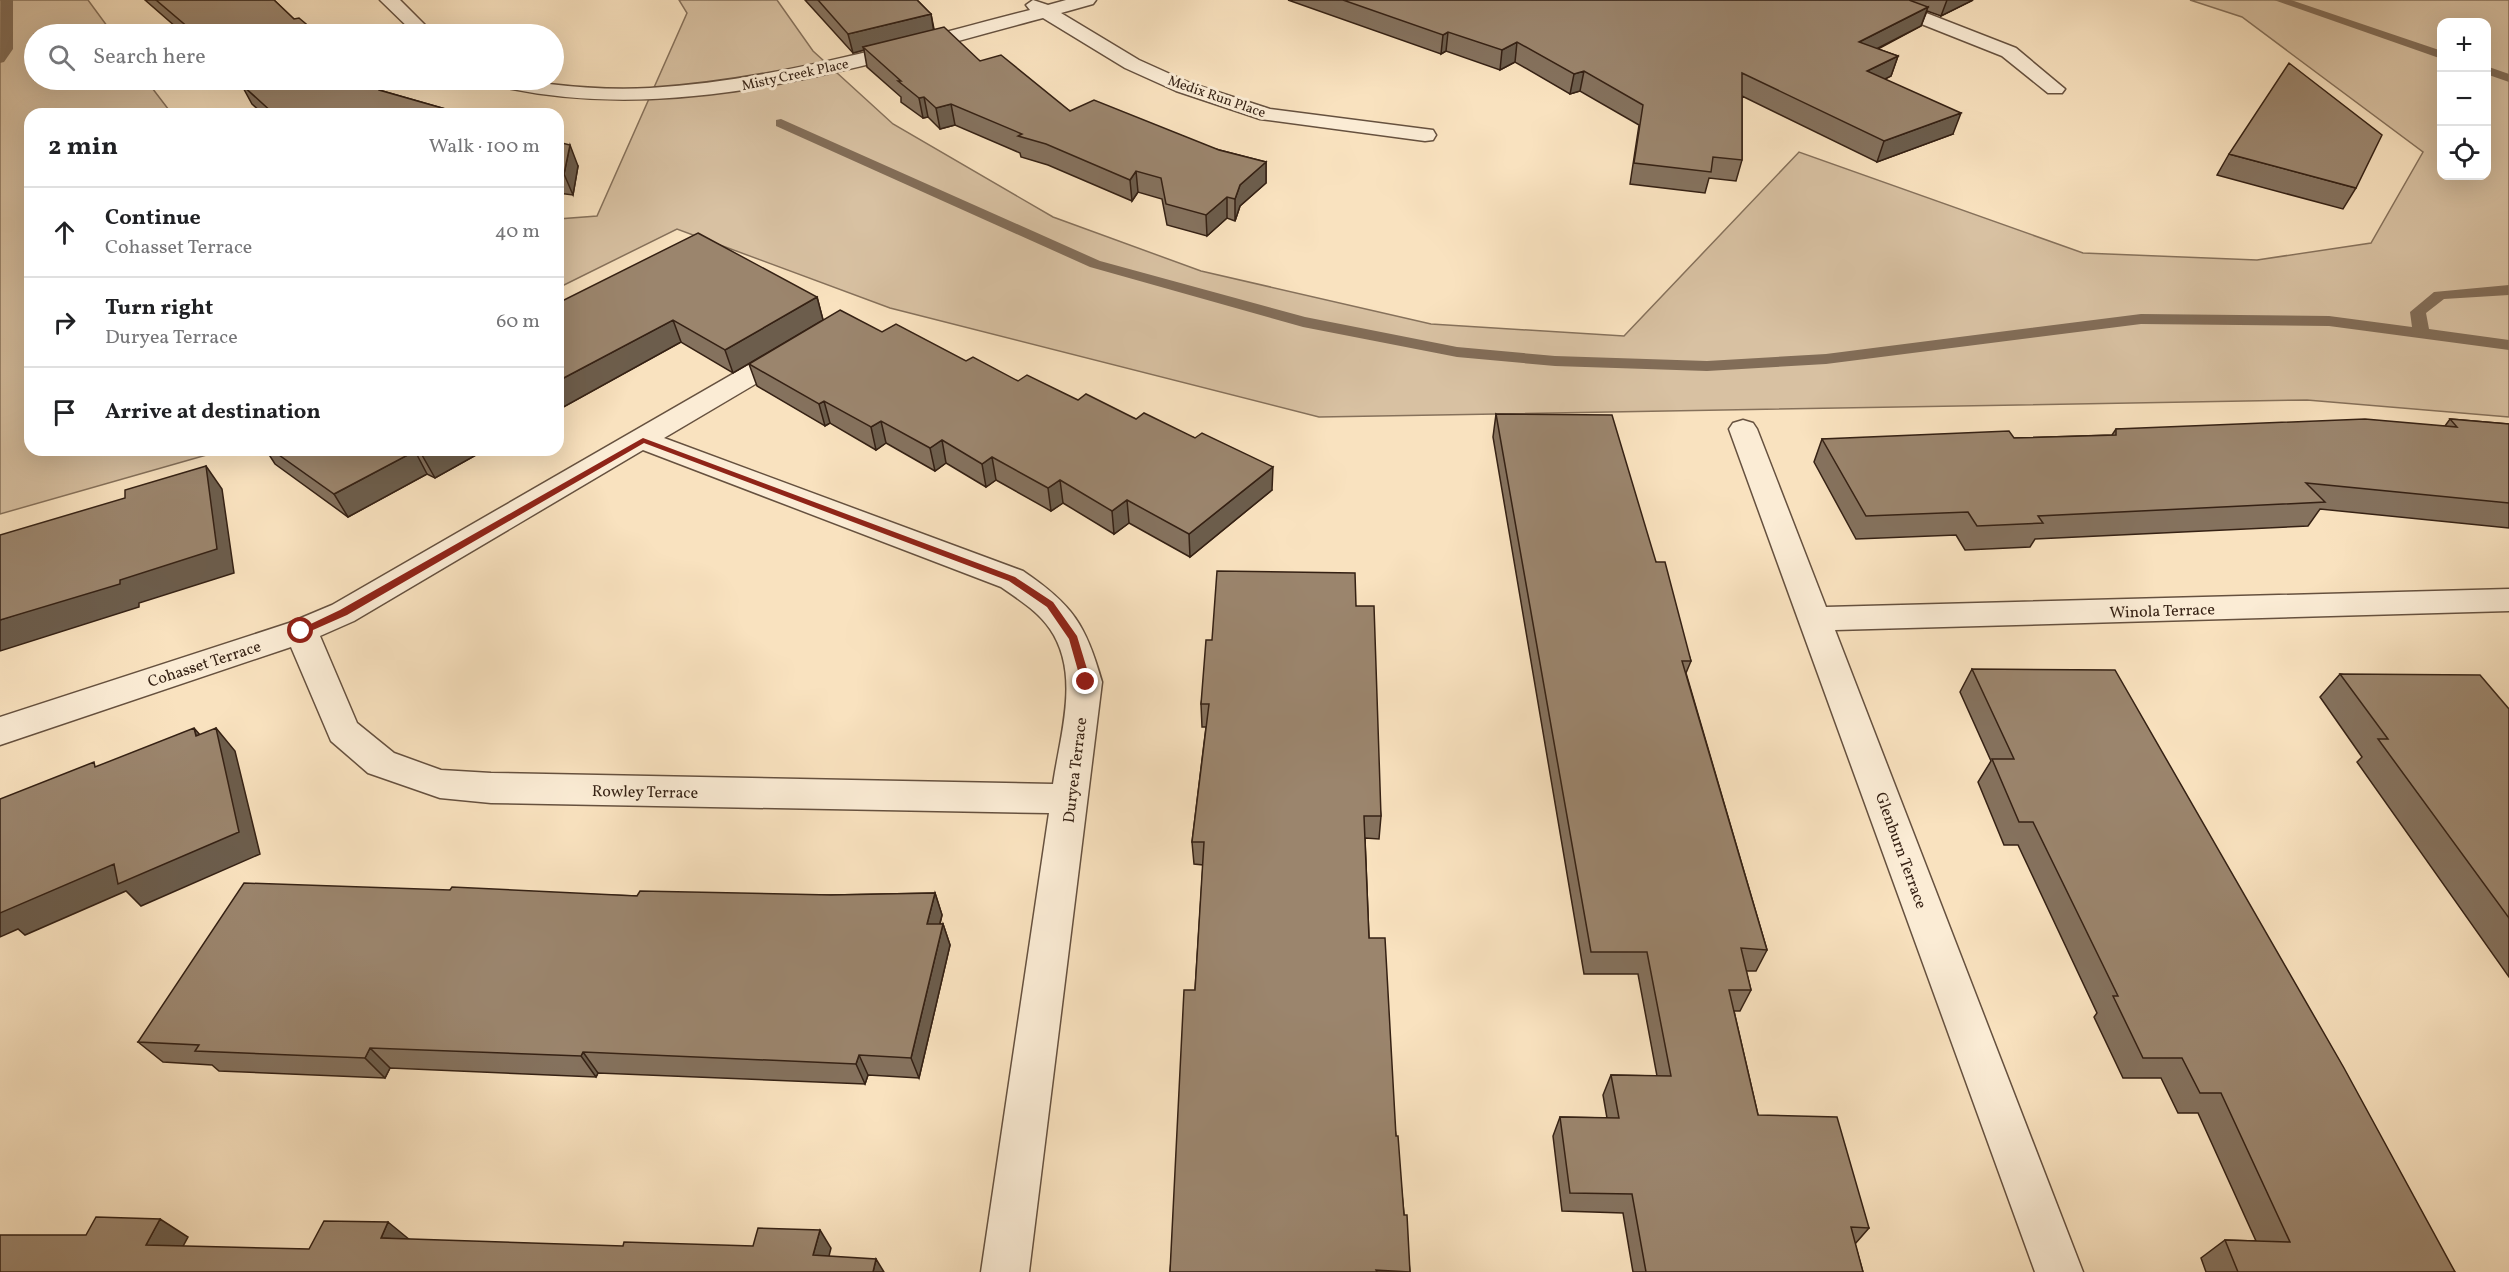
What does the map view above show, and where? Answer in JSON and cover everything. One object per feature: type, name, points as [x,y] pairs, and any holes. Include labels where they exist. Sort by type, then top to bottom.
[{"type":"street","points":[[389,0],[414,24]]},
{"type":"street","name":"Misty Creek Place","points":[[546,90],[575,94],[626,96],[685,93],[744,86],[801,74],[1037,6],[1088,0]]},
{"type":"street","points":[[1877,0],[2009,52],[2055,89]]},
{"type":"street","name":"Medix Run Place","points":[[1037,6],[1132,64],[1184,87],[1267,115],[1425,135]]},
{"type":"street","name":"Cohasset Terrace","points":[[0,731],[301,631],[343,613],[643,440],[815,337]]},
{"type":"street","name":"Glenburn Terrace","points":[[1743,429],[2059,1272]]},
{"type":"street","name":"Duryea Terrace","points":[[643,440],[1012,579],[1050,604],[1074,638],[1086,682],[1005,1272]]},
{"type":"street","name":"Winola Terrace","points":[[1815,620],[2508,600]]},
{"type":"street","name":"Rowley Terrace","points":[[301,631],[343,731],[381,763],[440,784],[503,788],[1071,799]]},
{"type":"shaded area","points":[[0,0],[88,0],[106,24],[24,24],[24,90],[154,90],[167,108],[24,108],[24,456],[203,456],[0,514]]},
{"type":"shaded area","points":[[679,0],[777,0],[813,51],[893,124],[1053,217],[1201,271],[1431,324],[1624,336],[1799,152],[2083,253],[2257,260],[2371,243],[2423,152],[2242,17],[2190,0],[2509,0],[2509,417],[2307,400],[1319,417],[890,308],[677,229],[564,285],[564,219],[597,216],[687,13]]},
{"type":"building","points":[[156,0],[274,0],[294,19],[299,18],[306,24],[184,24]]},
{"type":"building","points":[[818,0],[917,0],[931,14],[848,34]]},
{"type":"building","points":[[1343,0],[1909,0],[1928,7],[1859,42],[1898,56],[1867,71],[1961,113],[1884,141],[1742,73],[1742,160],[1713,157],[1711,172],[1634,163],[1643,105],[1584,71],[1574,74],[1517,42],[1502,50],[1448,32],[1443,35]]},
{"type":"building","points":[[944,27],[980,61],[1001,55],[1070,111],[1094,100],[1219,150],[1266,162],[1240,185],[1235,199],[1227,197],[1206,215],[1166,204],[1161,178],[1136,171],[1130,180],[1046,144],[1018,136],[1022,134],[951,104],[936,108],[924,97],[919,98],[898,81],[901,81],[863,47]]},
{"type":"building","points":[[2289,63],[2382,135],[2356,188],[2229,154]]},
{"type":"building","points":[[248,90],[379,90],[442,108],[267,108]]},
{"type":"building","points":[[564,144],[570,145],[564,174]]},
{"type":"building","points":[[698,233],[817,297],[725,350],[673,320],[564,378],[564,300]]},
{"type":"building","points":[[840,310],[882,332],[896,324],[966,361],[973,357],[1018,381],[1027,375],[1078,400],[1086,394],[1136,419],[1144,413],[1195,438],[1202,433],[1273,467],[1189,534],[1127,500],[1112,511],[1060,480],[1048,488],[992,457],[982,464],[942,440],[930,448],[881,421],[871,427],[824,401],[819,404],[749,364]]},
{"type":"building","points":[[1496,414],[1612,415],[1656,562],[1665,562],[1691,661],[1682,661],[1767,950],[1741,948],[1751,990],[1729,990],[1758,1115],[1837,1117],[1869,1228],[1851,1227],[1863,1272],[1646,1272],[1632,1194],[1570,1193],[1560,1117],[1619,1118],[1611,1075],[1671,1076],[1647,952],[1591,952]]},
{"type":"building","points":[[2365,419],[2457,427],[2450,419],[2509,424],[2509,503],[2306,483],[2325,502],[2038,516],[2043,523],[1977,526],[1968,512],[1866,516],[1822,439],[2009,431],[2014,438],[2116,435],[2116,429]]},
{"type":"building","points":[[280,456],[406,456],[334,494]]},
{"type":"building","points":[[206,466],[217,549],[120,580],[120,584],[0,620],[0,535],[125,498],[125,490]]},
{"type":"building","points":[[1217,571],[1355,573],[1356,606],[1374,606],[1381,816],[1364,816],[1369,938],[1385,938],[1396,1136],[1398,1136],[1404,1215],[1407,1215],[1410,1272],[1376,1270],[1377,1272],[1170,1272],[1184,990],[1195,990],[1204,842],[1192,842],[1209,704],[1201,704],[1206,640],[1212,640]]},
{"type":"building","points":[[1972,669],[2115,670],[2344,1068],[2455,1272],[2238,1272],[2225,1240],[2290,1242],[2221,1093],[2200,1093],[2182,1058],[2143,1058],[2113,996],[2118,996],[2033,822],[2019,822],[1992,759],[2014,759]]},
{"type":"building","points":[[2340,674],[2480,675],[2509,709],[2509,918],[2378,739],[2388,739]]},
{"type":"building","points":[[194,728],[196,736],[216,728],[239,832],[118,884],[114,864],[0,913],[0,799],[94,762],[95,767]]},
{"type":"building","points":[[244,883],[450,890],[452,887],[637,896],[640,891],[831,895],[935,893],[927,924],[943,924],[911,1058],[859,1055],[856,1064],[583,1052],[581,1056],[370,1048],[365,1058],[195,1051],[199,1045],[138,1042]]},
{"type":"building","points":[[96,1217],[160,1219],[146,1245],[309,1249],[324,1221],[388,1222],[381,1238],[623,1246],[624,1242],[753,1246],[758,1228],[820,1230],[813,1255],[876,1259],[873,1272],[0,1272],[0,1235],[86,1235]]},
{"type":"waterway","points":[[0,59],[7,49],[7,0]]},
{"type":"waterway","points":[[2280,0],[2437,53]]},
{"type":"waterway","points":[[2491,72],[2509,78]]},
{"type":"waterway","points":[[781,123],[1095,264],[1303,322],[1457,352],[1555,361],[1707,366],[1826,359],[2141,319],[2329,321],[2509,345]]},
{"type":"waterway","points":[[2421,332],[2418,312],[2440,295],[2509,290]]},
{"type":"route","points":[[301,631],[343,613],[643,440],[1012,579],[1050,604],[1074,638],[1086,682]]}]
